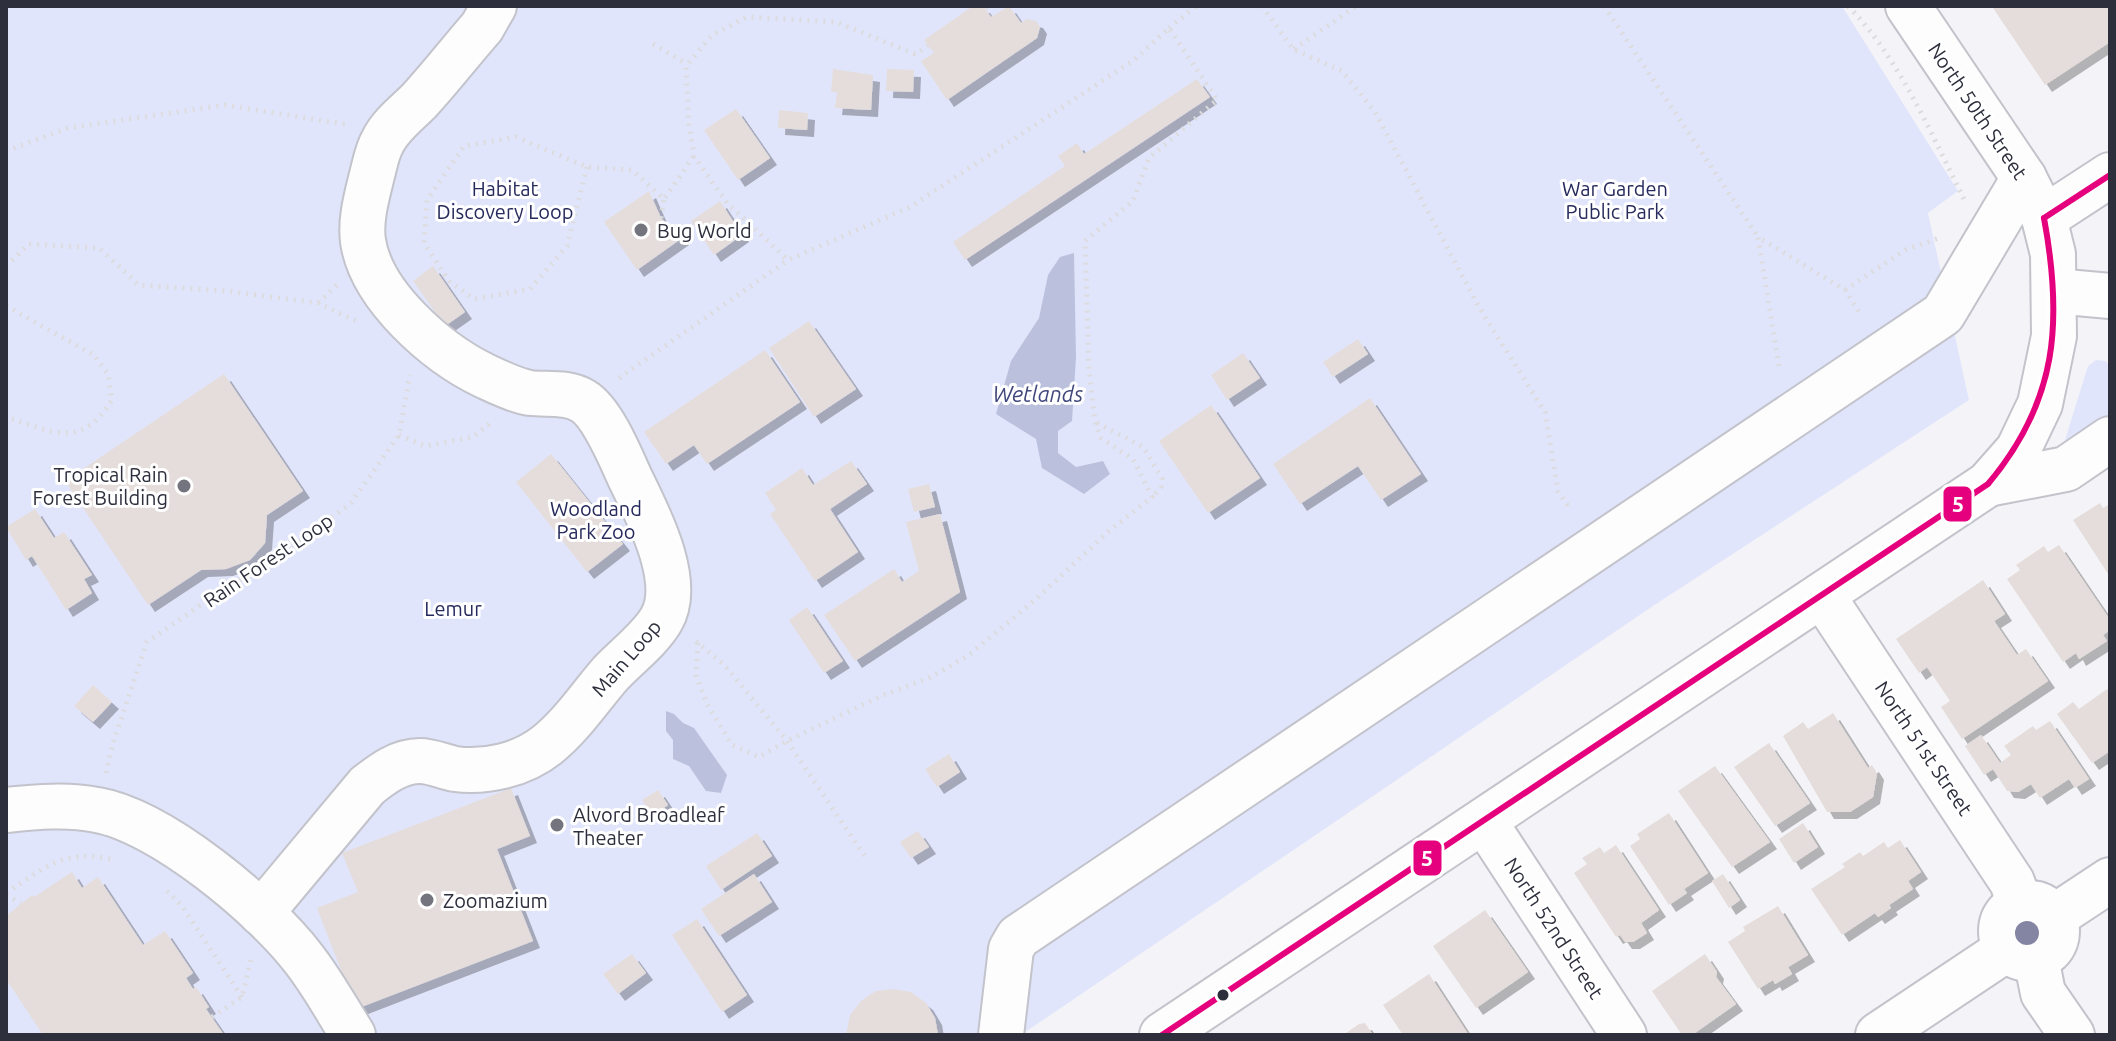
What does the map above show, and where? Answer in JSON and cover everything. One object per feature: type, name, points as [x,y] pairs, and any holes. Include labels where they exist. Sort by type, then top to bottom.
[{"type":"street","points":[[494,6],[482,27],[420,100],[389,131],[380,147],[363,222],[367,256],[379,281],[415,327],[439,348],[484,376],[528,393],[555,394],[585,402]]},
{"type":"street","name":"North 50th Street","points":[[1908,6],[2024,178],[2044,218],[2053,254],[2054,336],[2040,404],[2018,450],[1988,484]]},
{"type":"street","points":[[2044,218],[2110,175]]},
{"type":"street","points":[[1001,1035],[1011,949],[1018,937],[1943,314],[2024,178]]},
{"type":"street","points":[[2055,291],[2110,296]]},
{"type":"street","name":"Main Loop","points":[[261,913],[367,786],[381,775],[411,762],[479,770],[510,765],[528,757],[563,730],[609,675],[654,629],[665,609],[666,570],[659,540],[613,444],[585,402]]},
{"type":"street","points":[[1162,1035],[1988,484],[2066,469],[2110,439]]},
{"type":"street","name":"North 51st Street","points":[[1822,595],[2012,882],[2037,910]]},
{"type":"street","points":[[6,810],[47,806],[98,810],[146,826],[165,837],[261,913],[303,957],[353,1035]]},
{"type":"street","name":"North 52nd Street","points":[[1484,821],[1624,1035]]},
{"type":"street","points":[[2037,910],[2110,880]]},
{"type":"street","points":[[1878,1035],[2022,954],[2049,951],[2055,943],[2058,926],[2037,910]]},
{"type":"street","points":[[2022,954],[2043,993],[2072,1035]]},
{"type":"path","points":[[585,402],[788,260],[910,207],[1134,60],[1196,6]]},
{"type":"path","points":[[1262,6],[1293,49],[1342,71],[1375,112],[1480,309],[1545,412],[1558,491],[1568,506]]},
{"type":"path","points":[[1293,49],[1356,6]]},
{"type":"path","points":[[1604,6],[1758,237],[1779,366]]},
{"type":"path","points":[[1848,6],[1865,23],[1913,100],[1963,199],[1977,198]]},
{"type":"path","points":[[788,260],[727,203],[694,156],[689,125],[687,64],[712,35],[747,17],[836,22],[915,54],[928,46]]},
{"type":"path","points":[[1152,497],[1133,459],[1101,438],[1095,422],[1089,370],[1085,241],[1133,201],[1149,158],[1217,100],[1169,28]]},
{"type":"path","points":[[653,44],[687,64]]},
{"type":"path","points":[[6,151],[68,128],[225,105],[389,131]]},
{"type":"path","points":[[587,167],[567,246],[530,289],[474,299],[448,284],[424,243],[427,200],[464,146],[516,137],[587,167],[632,170],[664,199]]},
{"type":"path","points":[[661,218],[664,199],[694,156]]},
{"type":"path","points":[[1758,237],[1845,290],[1859,312]]},
{"type":"path","points":[[1845,290],[1905,250],[1943,237]]},
{"type":"path","points":[[6,266],[29,244],[99,248],[139,285],[227,291],[318,303],[368,326]]},
{"type":"path","points":[[6,306],[94,355],[108,374],[112,400],[100,419],[74,434],[60,434],[6,417]]},
{"type":"path","name":"Rain Forest Loop","points":[[98,810],[113,743],[147,642],[282,555],[351,503],[399,435],[411,378],[405,364]]},
{"type":"path","points":[[399,435],[425,446],[473,437],[528,393]]},
{"type":"path","points":[[698,643],[696,675],[707,704],[732,745],[759,757],[881,696],[929,678],[969,655],[1161,487],[1162,478],[1143,447],[1095,422]]},
{"type":"path","points":[[665,609],[725,666],[787,741],[866,858]]},
{"type":"path","points":[[21,903],[6,894],[65,857],[87,856],[119,861]]},
{"type":"path","points":[[160,886],[182,906],[242,997]]},
{"type":"path","points":[[212,1017],[242,997],[261,913]]},
{"type":"green space","name":"Woodland Park Zoo","points":[[6,6],[1842,6],[1958,191],[1928,213],[1969,400],[1653,606],[1021,1035],[6,1035]]},
{"type":"green space","points":[[2096,360],[2106,361],[2110,368],[2110,422],[2060,456],[2088,366]]},
{"type":"water","name":"Wetlands","points":[[1074,253],[1076,357],[1072,421],[1058,431],[1058,453],[1076,467],[1103,461],[1110,474],[1084,494],[1042,468],[1036,439],[996,414],[1011,361],[1039,318],[1048,275],[1060,257]]},
{"type":"water","points":[[666,711],[694,728],[727,775],[721,793],[706,791],[689,766],[673,759],[673,740],[666,731]]},
{"type":"building","points":[[973,6],[983,6],[991,17],[1009,6],[1021,23],[1027,19],[1036,21],[1040,27],[1037,38],[947,100],[921,61],[934,53],[924,40]]},
{"type":"building","points":[[2110,6],[2110,42],[2045,85],[1993,8]]},
{"type":"building","points":[[833,69],[873,75],[871,110],[835,108],[837,92],[831,92]]},
{"type":"building","points":[[887,69],[914,70],[913,92],[886,91]]},
{"type":"building","points":[[1197,79],[1210,97],[965,260],[953,242],[1065,166],[1058,156],[1077,143],[1084,154]]},
{"type":"building","points":[[736,109],[770,158],[738,180],[704,130]]},
{"type":"building","points":[[779,110],[808,113],[807,130],[778,128]]},
{"type":"building","name":"Bug World","points":[[649,191],[661,218],[682,238],[637,270],[604,222]]},
{"type":"building","points":[[720,201],[742,235],[714,255],[691,221]]},
{"type":"building","points":[[433,266],[465,312],[445,326],[413,281]]},
{"type":"building","points":[[809,321],[856,389],[814,417],[769,348]]},
{"type":"building","points":[[1358,339],[1368,354],[1333,377],[1323,362]]},
{"type":"building","points":[[765,350],[800,402],[707,464],[694,445],[666,464],[644,432]]},
{"type":"building","points":[[1243,353],[1260,378],[1227,400],[1211,375]]},
{"type":"building","name":"Tropical Rain Forest Building","points":[[224,374],[303,491],[267,515],[265,543],[250,560],[226,569],[201,570],[148,605],[65,481]]},
{"type":"building","points":[[1370,398],[1421,474],[1381,500],[1358,466],[1300,504],[1273,464]]},
{"type":"building","points":[[1211,405],[1260,478],[1208,513],[1159,441]]},
{"type":"building","points":[[551,454],[623,544],[587,572],[516,482]]},
{"type":"building","points":[[851,461],[867,484],[830,509],[858,552],[815,581],[770,514],[776,510],[765,493],[802,468],[813,485]]},
{"type":"building","points":[[929,484],[935,507],[914,512],[908,489]]},
{"type":"building","points":[[2100,503],[2103,508],[2110,504],[2110,577],[2073,520]]},
{"type":"building","points":[[35,509],[54,538],[64,532],[92,575],[84,579],[92,593],[66,610],[32,556],[26,560],[6,527]]},
{"type":"building","points":[[940,514],[960,592],[855,661],[824,615],[894,569],[902,582],[919,571],[906,522]]},
{"type":"building","points":[[2059,545],[2110,620],[2110,630],[2103,635],[2107,641],[2079,659],[2076,653],[2063,662],[2007,579],[2020,570],[2016,565],[2044,546],[2048,552]]},
{"type":"building","points":[[1983,580],[2005,614],[1994,621],[2017,655],[2026,649],[2048,681],[1962,739],[1941,707],[1950,701],[1927,667],[1919,673],[1896,639]]},
{"type":"building","points":[[807,607],[843,661],[824,673],[789,620]]},
{"type":"building","points":[[93,685],[112,702],[93,722],[74,706]]},
{"type":"building","points":[[2107,689],[2110,694],[2110,751],[2092,763],[2057,714],[2073,702],[2079,709]]},
{"type":"building","points":[[1833,713],[1868,768],[1872,765],[1877,773],[1873,797],[1850,812],[1827,812],[1783,736],[1803,722],[1808,729]]},
{"type":"building","points":[[2050,721],[2089,779],[2075,788],[2069,779],[2040,798],[2031,784],[2018,792],[2007,791],[1993,769],[1984,775],[1965,746],[1981,735],[2000,763],[2011,755],[2004,746],[2033,726],[2036,730]]},
{"type":"building","points":[[1769,743],[1810,803],[1775,826],[1734,767]]},
{"type":"building","points":[[949,754],[960,772],[937,787],[925,769]]},
{"type":"building","points":[[1715,766],[1770,842],[1732,867],[1678,791]]},
{"type":"building","name":"Zoomazium","points":[[511,788],[530,836],[497,849],[533,941],[356,1009],[317,908],[358,892],[342,853]]},
{"type":"building","points":[[658,790],[668,805],[652,816],[642,800]]},
{"type":"building","points":[[1669,813],[1708,873],[1684,889],[1687,893],[1669,905],[1630,846],[1640,839],[1637,834]]},
{"type":"building","points":[[1803,823],[1818,847],[1794,863],[1779,839]]},
{"type":"building","points":[[918,831],[929,847],[911,858],[900,842]]},
{"type":"building","points":[[757,833],[772,856],[721,890],[706,866]]},
{"type":"building","points":[[1900,840],[1921,872],[1908,881],[1913,889],[1889,905],[1891,908],[1878,917],[1875,913],[1842,935],[1811,889],[1845,867],[1842,864],[1860,852],[1863,856],[1884,842],[1888,848]]},
{"type":"building","points":[[1616,845],[1659,910],[1641,923],[1647,933],[1633,942],[1625,942],[1620,935],[1616,937],[1574,873],[1587,864],[1582,858],[1600,847],[1604,853]]},
{"type":"building","points":[[72,872],[82,888],[98,877],[143,945],[165,931],[193,973],[186,978],[193,989],[196,987],[209,1007],[206,1009],[224,1035],[43,1035],[6,979],[6,916],[32,895],[34,897]]},
{"type":"building","points":[[754,874],[772,902],[719,936],[701,909]]},
{"type":"building","points":[[1723,874],[1740,900],[1729,908],[1712,881]]},
{"type":"building","points":[[1778,906],[1808,955],[1788,967],[1792,974],[1758,989],[1728,942],[1745,931],[1743,927]]},
{"type":"building","points":[[1485,910],[1528,972],[1476,1008],[1433,946]]},
{"type":"building","points":[[697,919],[747,995],[722,1012],[672,935]]},
{"type":"building","points":[[632,954],[646,973],[618,994],[603,974]]},
{"type":"building","points":[[1705,954],[1717,972],[1716,977],[1736,1004],[1692,1035],[1682,1035],[1652,991]]},
{"type":"building","points":[[1429,974],[1467,1035],[1403,1035],[1383,1005]]},
{"type":"building","points":[[893,989],[911,992],[926,1003],[935,1018],[938,1035],[846,1035],[850,1015],[861,1001],[876,991]]},
{"type":"building","points":[[1365,1023],[1373,1035],[1343,1035],[1359,1024]]},
{"type":"transit line","name":"5","points":[[2044,218],[2110,175]]},
{"type":"transit line","name":"5","points":[[1162,1035],[1988,484],[2029,422],[2049,358],[2053,291],[2044,218]]},
{"type":"place","name":"Bug World","points":[[641,230]]},
{"type":"place","name":"Tropical Rain Forest Building","points":[[184,486]]},
{"type":"place","name":"Alvord Broadleaf Theater","points":[[557,825]]},
{"type":"place","name":"Zoomazium","points":[[427,900]]},
{"type":"park label","name":"Habitat Discovery Loop","points":[[505,200]]},
{"type":"park label","name":"War Garden Public Park","points":[[1615,200]]},
{"type":"park label","name":"Lemur","points":[[453,608]]}]
